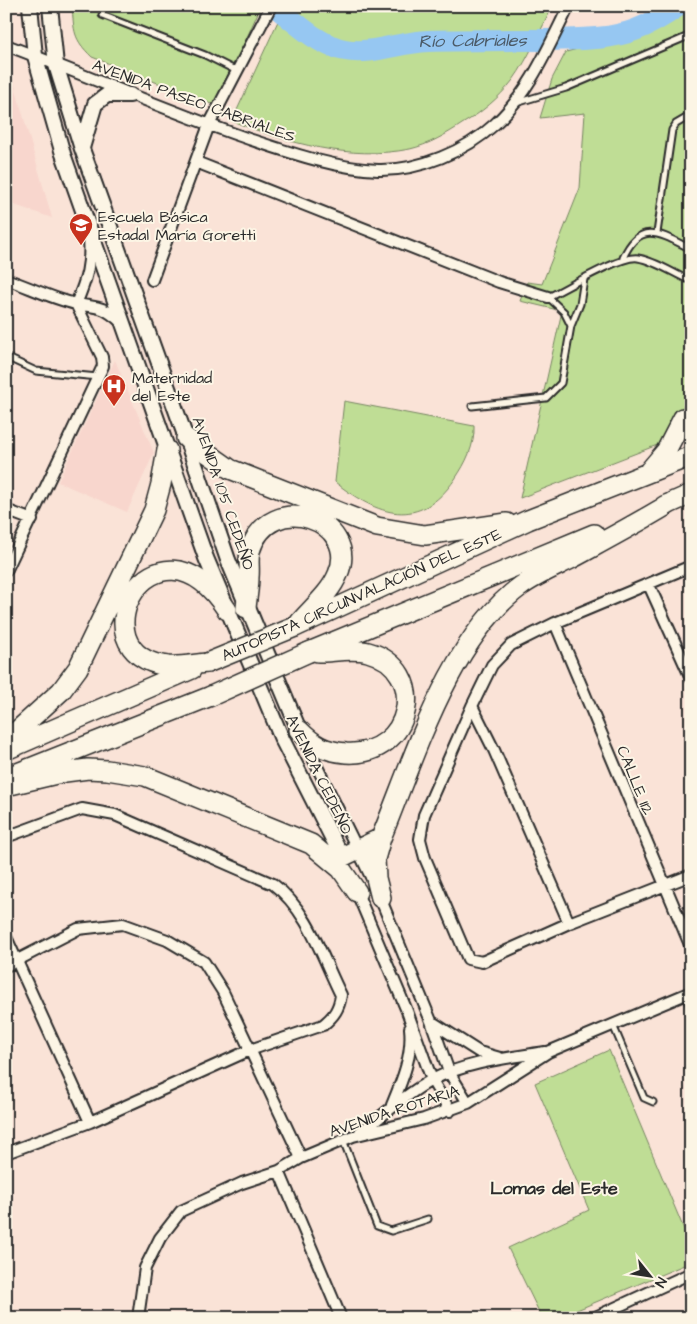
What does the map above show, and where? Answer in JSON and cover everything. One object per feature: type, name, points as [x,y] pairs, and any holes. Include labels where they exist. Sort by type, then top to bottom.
[{"type":"highway","points":[[687,409],[684,432],[691,440]]},
{"type":"highway","points":[[647,473],[666,451],[687,409]]},
{"type":"highway","points":[[186,438],[230,469],[377,527],[424,535],[528,520]]},
{"type":"highway","points":[[6,741],[61,691],[78,668],[154,510],[167,450]]},
{"type":"highway","name":"AUTOPISTA CIRCUNVALACIÓN DEL ESTE","points":[[6,750],[207,663],[295,628],[528,520],[691,456]]},
{"type":"highway","points":[[381,898],[376,878],[375,859],[382,838],[438,700],[466,648],[490,614],[522,585],[632,527],[682,498]]},
{"type":"highway","name":"AUTOPISTA CIRCUNVALACIÓN DEL ESTE","points":[[6,777],[211,696],[309,652],[682,498]]},
{"type":"highway","points":[[246,608],[250,552],[255,540],[264,527],[275,518],[293,515],[308,517],[323,525],[338,542],[342,559],[338,575],[332,584],[295,628]]},
{"type":"highway","points":[[207,663],[168,666],[149,660],[134,648],[125,632],[124,613],[131,593],[146,578],[162,572],[181,571],[201,579],[216,594],[227,610]]},
{"type":"highway","points":[[299,730],[313,744],[327,750],[365,753],[378,749],[388,741],[405,713],[405,691],[401,674],[387,661],[367,652],[309,652]]},
{"type":"highway","points":[[6,786],[66,772],[88,769],[127,772],[145,776],[311,844],[341,870],[357,892]]},
{"type":"highway","points":[[350,853],[382,838]]},
{"type":"main road","points":[[30,6],[35,56],[63,154],[167,450]]},
{"type":"main road","name":"AVENIDA 105 CEDEÑO","points":[[50,6],[56,65],[82,149],[228,560],[246,608],[299,730]]},
{"type":"main road","points":[[82,149],[95,104],[107,95],[130,95]]},
{"type":"main road","name":"AVENIDA CEDEÑO","points":[[167,450],[227,610],[282,739],[350,853]]},
{"type":"street","points":[[152,280],[209,125],[270,6]]},
{"type":"street","name":"AVENIDA PASEO CABRIALES","points":[[6,45],[130,95],[272,147],[333,164],[379,170],[414,165],[445,156],[494,125],[516,103],[531,82],[569,6]]},
{"type":"street","points":[[196,162],[499,282],[548,297]]},
{"type":"street","points":[[6,571],[32,520],[103,366],[102,357],[76,304],[86,281],[90,263],[88,226]]},
{"type":"street","points":[[6,279],[76,304],[95,305],[110,311],[121,322]]},
{"type":"street","points":[[6,510],[32,520]]},
{"type":"street","points":[[691,566],[554,623],[510,646],[492,665],[472,706],[424,815],[420,839],[425,858],[468,959],[482,962],[569,923],[691,875]]},
{"type":"street","points":[[649,585],[691,678]]},
{"type":"street","name":"CALLE 112","points":[[554,623],[663,886],[691,947]]},
{"type":"street","points":[[472,706],[494,750],[569,923]]},
{"type":"street","name":"AVENIDA CEDEÑO","points":[[299,730],[350,853],[381,898],[431,1021],[449,1072],[468,1103]]},
{"type":"street","points":[[6,837],[82,809],[115,815],[273,884],[288,896],[302,915],[341,996],[340,1007],[332,1018],[323,1025],[250,1050],[90,1122],[6,1153]]},
{"type":"street","name":"AVENIDA CEDEÑO","points":[[350,853],[357,892],[408,1011],[432,1080],[450,1111]]},
{"type":"street","points":[[6,966],[78,929],[123,924],[167,940],[204,962],[223,992],[301,1158]]},
{"type":"street","points":[[6,937],[90,1122]]},
{"type":"street","name":"AVENIDA ROTARIA","points":[[138,1318],[145,1268],[160,1238],[181,1211],[242,1183],[279,1171],[301,1158],[348,1138],[450,1111],[468,1103],[548,1052],[688,994]]},
{"type":"street","points":[[392,1106],[409,1054],[410,1032],[408,1011]]},
{"type":"street","points":[[431,1021],[460,1042],[479,1052],[503,1059]]},
{"type":"street","points":[[348,1138],[392,1106],[432,1080],[449,1072],[503,1059],[548,1052]]},
{"type":"street","points":[[279,1171],[341,1318]]},
{"type":"street","points":[[594,1318],[691,1273]]},
{"type":"lane","points":[[102,15],[205,55],[237,71]]},
{"type":"lane","points":[[516,103],[566,88],[691,35]]},
{"type":"lane","points":[[658,233],[672,130],[676,124],[688,117]]},
{"type":"lane","points":[[623,258],[635,238],[645,234],[658,233],[691,249]]},
{"type":"lane","points":[[571,326],[564,312],[548,297],[584,280],[623,258],[646,260],[691,281]]},
{"type":"lane","points":[[472,406],[537,400],[546,398],[553,392],[560,383],[571,326],[580,304],[584,280]]},
{"type":"lane","points":[[6,357],[36,370],[99,378]]},
{"type":"lane","points":[[688,994],[691,1009]]},
{"type":"lane","points":[[613,1025],[644,1098],[653,1102]]},
{"type":"lane","points":[[348,1138],[377,1226],[391,1231],[428,1219]]},
{"type":"shaded area","points":[[6,68],[10,69],[52,218],[6,202]]},
{"type":"shaded area","name":"Maternidad del Este","points":[[115,360],[154,453],[127,512],[58,482]]},
{"type":"green space","points":[[72,6],[261,6],[216,106],[92,57],[78,40],[73,22]]},
{"type":"green space","points":[[285,6],[553,6],[513,80],[483,110],[450,132],[424,145],[410,149],[365,153],[320,148],[297,143],[232,121]]},
{"type":"green space","points":[[676,6],[691,6],[691,432],[520,498],[562,311],[520,301],[527,282],[542,284],[580,188],[585,113],[540,118],[552,79],[566,52],[617,39],[651,26]]},
{"type":"green space","points":[[344,401],[474,426],[473,440],[463,467],[441,495],[427,506],[413,512],[398,513],[382,510],[367,503],[335,482]]},
{"type":"green space","points":[[609,1050],[691,1246],[691,1262],[558,1318],[542,1318],[508,1248],[589,1210],[535,1083]]},
{"type":"waterway","name":"Río Cabriales","points":[[275,6],[317,38],[335,47],[355,51],[376,50],[428,41],[549,40],[614,36],[641,28],[678,6]]},
{"type":"place","name":"Escuela Básica Estadal María Goretti","points":[[81,246]]},
{"type":"place","name":"Maternidad del Este","points":[[114,407]]},
{"type":"district","name":"Lomas del Este","points":[[554,1188]]}]
